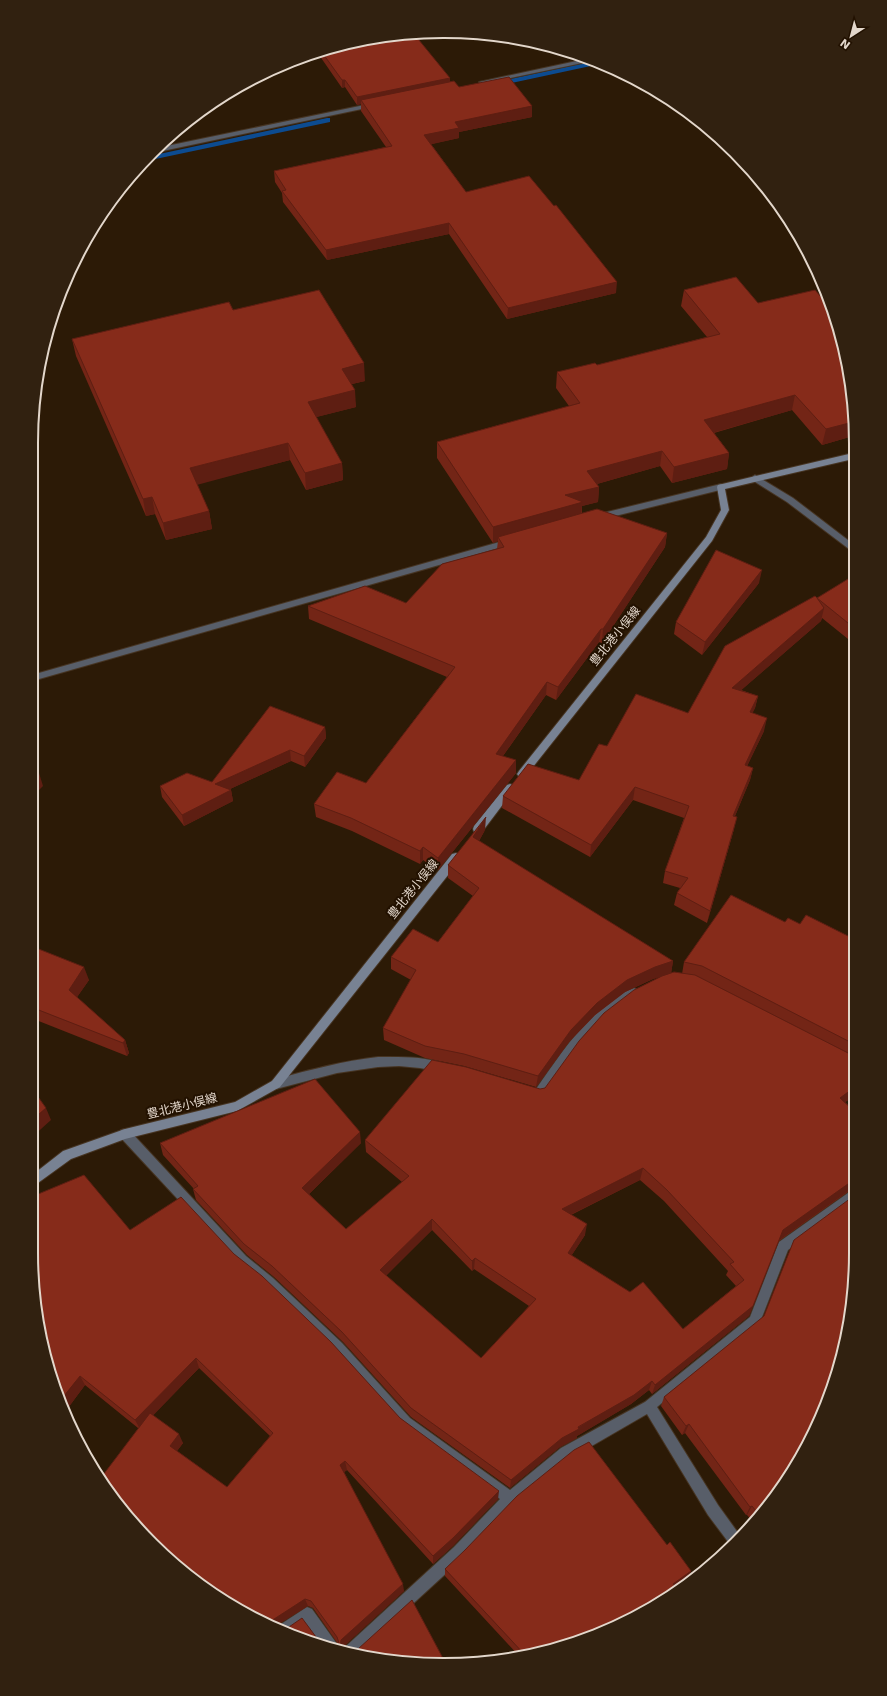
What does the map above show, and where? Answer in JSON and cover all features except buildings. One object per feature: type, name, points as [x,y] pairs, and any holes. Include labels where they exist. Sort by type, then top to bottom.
[{"type":"main road","points":[[721,487],[849,457]]},
{"type":"main road","name":"豊北港小俣線","points":[[473,836],[709,538],[725,510],[721,487]]},
{"type":"main road","name":"豊北港小俣線","points":[[38,1178],[67,1155],[126,1134],[237,1106],[276,1084],[463,848]]},
{"type":"street","points":[[478,83],[579,62]]},
{"type":"street","points":[[167,148],[385,103]]},
{"type":"street","points":[[755,478],[790,500],[849,546]]},
{"type":"street","points":[[589,520],[721,487]]},
{"type":"street","points":[[38,676],[520,540]]},
{"type":"street","points":[[524,1091],[539,1095],[576,1042],[593,1023],[622,999],[642,989]]},
{"type":"street","points":[[276,1084],[325,1070],[369,1063],[396,1062],[448,1069]]},
{"type":"street","points":[[126,1134],[242,1260],[269,1282],[338,1347],[406,1422],[510,1498]]},
{"type":"street","points":[[355,1648],[459,1552],[510,1498],[566,1453],[649,1406],[755,1321],[782,1246],[849,1197]]},
{"type":"street","points":[[649,1406],[713,1510],[733,1536]]},
{"type":"street","points":[[288,1627],[307,1614],[325,1640]]},
{"type":"waterway","points":[[497,84],[588,65]]},
{"type":"waterway","points":[[157,157],[327,120]]}]
